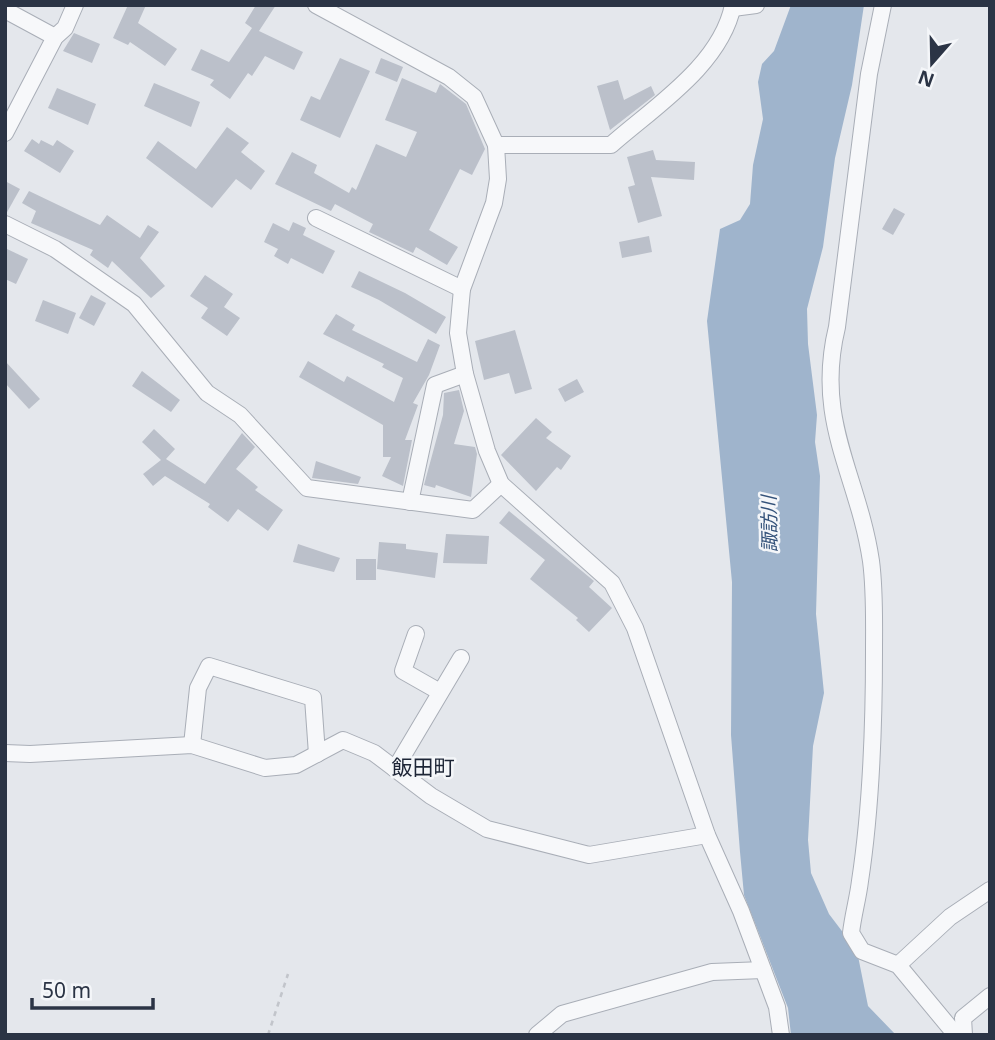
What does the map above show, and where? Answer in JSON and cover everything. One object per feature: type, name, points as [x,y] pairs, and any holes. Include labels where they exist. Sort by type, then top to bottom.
[{"type":"street","points":[[5,133],[12,105],[55,37],[65,28],[75,5]]},
{"type":"street","points":[[316,5],[449,77],[474,97],[496,145],[498,179],[494,203],[462,289],[458,333],[465,374],[487,451],[501,484],[612,583],[635,628],[707,835],[741,911],[777,1007],[780,1035]]},
{"type":"street","points":[[883,5],[869,74],[838,327],[831,353],[831,406],[838,447],[862,520],[870,561],[874,604],[874,725],[860,882],[851,933],[862,951],[898,965],[956,1035]]},
{"type":"street","points":[[496,145],[611,145],[701,64],[743,6]]},
{"type":"street","points":[[5,10],[55,37]]},
{"type":"street","points":[[316,218],[462,289]]},
{"type":"street","points":[[5,224],[55,249],[134,304],[206,393],[240,415],[307,488],[473,510],[501,484]]},
{"type":"street","points":[[410,502],[435,385],[465,374]]},
{"type":"street","points":[[416,634],[403,671],[440,692]]},
{"type":"street","points":[[395,769],[461,658]]},
{"type":"street","points":[[192,745],[198,688],[209,666],[313,698],[317,754]]},
{"type":"street","points":[[5,753],[192,745],[265,768],[296,765],[343,740],[374,752],[431,796],[487,829],[589,855],[625,852],[707,835]]},
{"type":"street","points":[[898,965],[950,917],[990,890]]},
{"type":"street","points":[[537,1035],[562,1014],[712,972],[763,970]]},
{"type":"street","points":[[964,1035],[963,1018],[990,996]]},
{"type":"path","points":[[268,1035],[288,974]]},
{"type":"water","name":"諏訪川","points":[[791,5],[864,5],[852,85],[835,158],[823,247],[807,309],[808,344],[817,415],[815,442],[820,476],[816,614],[824,693],[813,746],[808,840],[811,873],[829,914],[857,951],[868,1006],[896,1035],[791,1035],[788,1008],[744,895],[731,735],[732,582],[707,321],[720,229],[740,220],[750,204],[753,165],[763,119],[758,82],[762,64],[774,51]]},
{"type":"building","points":[[128,5],[146,5],[138,23],[177,49],[165,66],[130,42],[128,45],[113,38]]},
{"type":"building","points":[[256,5],[276,5],[259,31],[303,52],[294,70],[265,56],[252,76],[248,73],[230,99],[210,85],[214,80],[191,70],[201,49],[229,62],[252,28],[245,23]]},
{"type":"building","points":[[74,33],[100,44],[92,63],[63,51]]},
{"type":"building","points":[[340,58],[370,71],[340,138],[300,120],[311,96],[320,100]]},
{"type":"building","points":[[381,58],[403,67],[397,82],[375,73]]},
{"type":"building","points":[[402,78],[436,93],[440,84],[466,104],[485,149],[472,175],[460,169],[429,230],[458,247],[447,265],[416,247],[413,253],[369,232],[373,224],[335,204],[331,211],[275,184],[292,152],[317,165],[314,173],[349,193],[352,187],[356,190],[376,144],[406,157],[417,132],[385,120]]},
{"type":"building","points":[[618,80],[624,100],[651,86],[655,95],[610,130],[597,86]]},
{"type":"building","points":[[154,83],[200,102],[191,127],[144,106]]},
{"type":"building","points":[[57,88],[96,104],[88,125],[48,108]]},
{"type":"building","points":[[227,127],[249,143],[241,152],[265,171],[251,190],[236,179],[212,208],[146,158],[158,141],[196,169]]},
{"type":"building","points":[[32,139],[39,144],[41,140],[53,146],[57,140],[74,151],[60,173],[24,151]]},
{"type":"building","points":[[653,150],[656,160],[695,162],[694,180],[651,177],[662,216],[638,223],[628,187],[635,185],[627,157]]},
{"type":"building","points":[[5,181],[20,189],[6,214],[5,214]]},
{"type":"building","points":[[29,191],[100,225],[107,215],[140,238],[148,225],[159,232],[140,258],[165,286],[151,298],[112,261],[108,268],[90,255],[93,250],[31,223],[36,211],[22,203]]},
{"type":"building","points":[[894,208],[905,214],[893,235],[882,229]]},
{"type":"building","points":[[293,222],[306,228],[303,235],[335,251],[323,274],[291,258],[288,264],[274,256],[278,249],[264,242],[273,223],[289,231]]},
{"type":"building","points":[[649,236],[652,252],[622,258],[619,242]]},
{"type":"building","points":[[5,248],[28,259],[16,284],[5,279]]},
{"type":"building","points":[[359,271],[446,317],[436,334],[379,300],[351,287]]},
{"type":"building","points":[[205,275],[233,294],[224,307],[240,318],[227,336],[201,318],[208,308],[190,296]]},
{"type":"building","points":[[91,295],[106,303],[94,326],[79,318]]},
{"type":"building","points":[[43,300],[76,313],[68,334],[35,321]]},
{"type":"building","points":[[336,314],[355,325],[352,330],[417,362],[428,339],[440,345],[429,375],[413,403],[418,405],[405,440],[412,440],[403,486],[382,476],[391,457],[383,457],[383,425],[299,377],[308,361],[344,382],[347,376],[394,402],[403,378],[382,367],[384,364],[323,334]]},
{"type":"building","points":[[515,330],[532,389],[515,394],[509,373],[484,380],[475,341]]},
{"type":"building","points":[[5,361],[40,399],[29,409],[5,383]]},
{"type":"building","points":[[142,371],[180,400],[171,412],[132,386]]},
{"type":"building","points":[[577,379],[584,392],[565,402],[558,389]]},
{"type":"building","points":[[459,390],[464,411],[454,444],[475,447],[477,454],[471,497],[436,485],[435,488],[424,485],[443,415],[444,393]]},
{"type":"building","points":[[536,418],[552,432],[546,438],[571,456],[561,470],[557,467],[536,491],[501,455]]},
{"type":"building","points":[[154,429],[175,449],[166,459],[205,484],[242,433],[255,447],[236,469],[258,487],[255,490],[283,510],[268,531],[238,509],[228,522],[208,507],[210,504],[165,476],[153,486],[143,474],[161,460],[142,442]]},
{"type":"building","points":[[316,461],[361,477],[358,484],[312,478]]},
{"type":"building","points":[[509,511],[594,581],[589,587],[612,608],[589,632],[576,620],[578,618],[530,579],[545,560],[499,523]]},
{"type":"building","points":[[446,534],[489,536],[487,564],[443,563]]},
{"type":"building","points":[[379,542],[406,544],[406,549],[438,553],[435,578],[377,569]]},
{"type":"building","points":[[298,544],[340,558],[334,572],[293,562]]},
{"type":"building","points":[[356,559],[376,559],[376,580],[356,580]]},
{"type":"district","name":"飯田町","points":[[423,768]]}]
